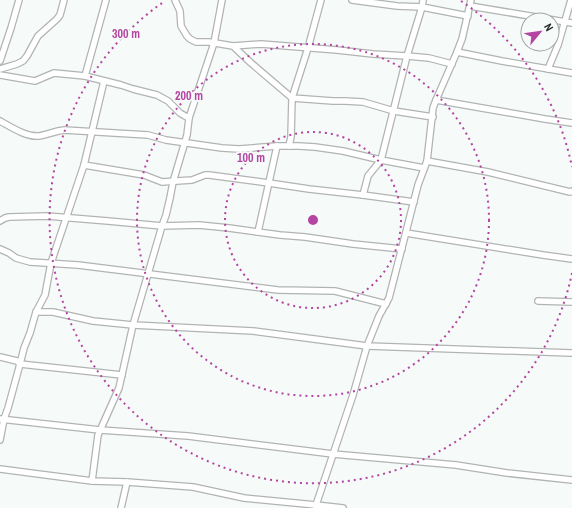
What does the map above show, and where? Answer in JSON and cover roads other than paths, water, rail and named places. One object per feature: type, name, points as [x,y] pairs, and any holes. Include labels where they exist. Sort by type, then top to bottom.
[{"type":"street","points":[[0,61],[12,28],[19,0]]},
{"type":"street","points":[[0,69],[23,61],[38,36],[57,20],[64,0]]},
{"type":"street","points":[[85,76],[106,0]]},
{"type":"street","points":[[175,0],[180,11],[181,26],[187,36],[196,42],[209,42],[233,46],[261,44],[407,56],[429,58],[452,64]]},
{"type":"street","points":[[92,481],[98,435],[119,388],[132,325],[166,215],[173,182],[187,135],[189,118],[214,43],[222,0]]},
{"type":"street","points":[[289,146],[291,137],[292,98],[322,0]]},
{"type":"street","points":[[352,0],[397,6],[422,7],[468,16]]},
{"type":"street","points":[[363,195],[368,176],[381,160],[407,56],[423,0]]},
{"type":"street","points":[[548,69],[558,45],[571,0]]},
{"type":"street","points":[[316,507],[353,395],[367,346],[379,316],[389,298],[414,202],[427,161],[433,108],[457,52],[468,16],[470,3],[572,23]]},
{"type":"street","points":[[233,46],[292,98],[363,102],[394,111],[433,117]]},
{"type":"street","points":[[457,52],[572,74]]},
{"type":"street","points":[[0,75],[34,81],[54,73],[85,76],[157,95],[168,102],[184,116],[189,118]]},
{"type":"street","points":[[0,440],[2,419],[8,408],[24,348],[36,312],[45,295],[51,263],[84,165],[104,81]]},
{"type":"street","points":[[436,100],[545,120],[572,123]]},
{"type":"street","points":[[0,122],[24,133],[38,136],[59,131],[91,132],[148,135],[166,140],[222,148],[239,149],[277,146],[316,147],[343,151],[424,168]]},
{"type":"street","points":[[258,232],[277,146]]},
{"type":"street","points":[[427,161],[488,172],[570,192],[572,191]]},
{"type":"street","points":[[84,165],[144,175],[162,182],[192,180],[205,175],[414,202]]},
{"type":"street","points":[[0,221],[9,217],[47,216],[162,226],[199,225],[402,249]]},
{"type":"street","points":[[406,233],[572,259]]},
{"type":"street","points":[[0,249],[21,260],[78,265],[278,290],[335,291],[386,304]]},
{"type":"street","points":[[538,301],[572,302]]},
{"type":"street","points":[[36,312],[53,312],[93,321],[132,325],[253,331],[367,346],[572,352]]},
{"type":"street","points":[[0,357],[17,361],[20,364],[122,375]]},
{"type":"street","points":[[2,419],[100,430],[188,436],[333,454],[456,465],[507,473],[572,480]]},
{"type":"street","points":[[0,469],[92,481],[193,487],[244,498],[316,507],[343,508]]},
{"type":"street","points":[[121,508],[127,482]]}]
